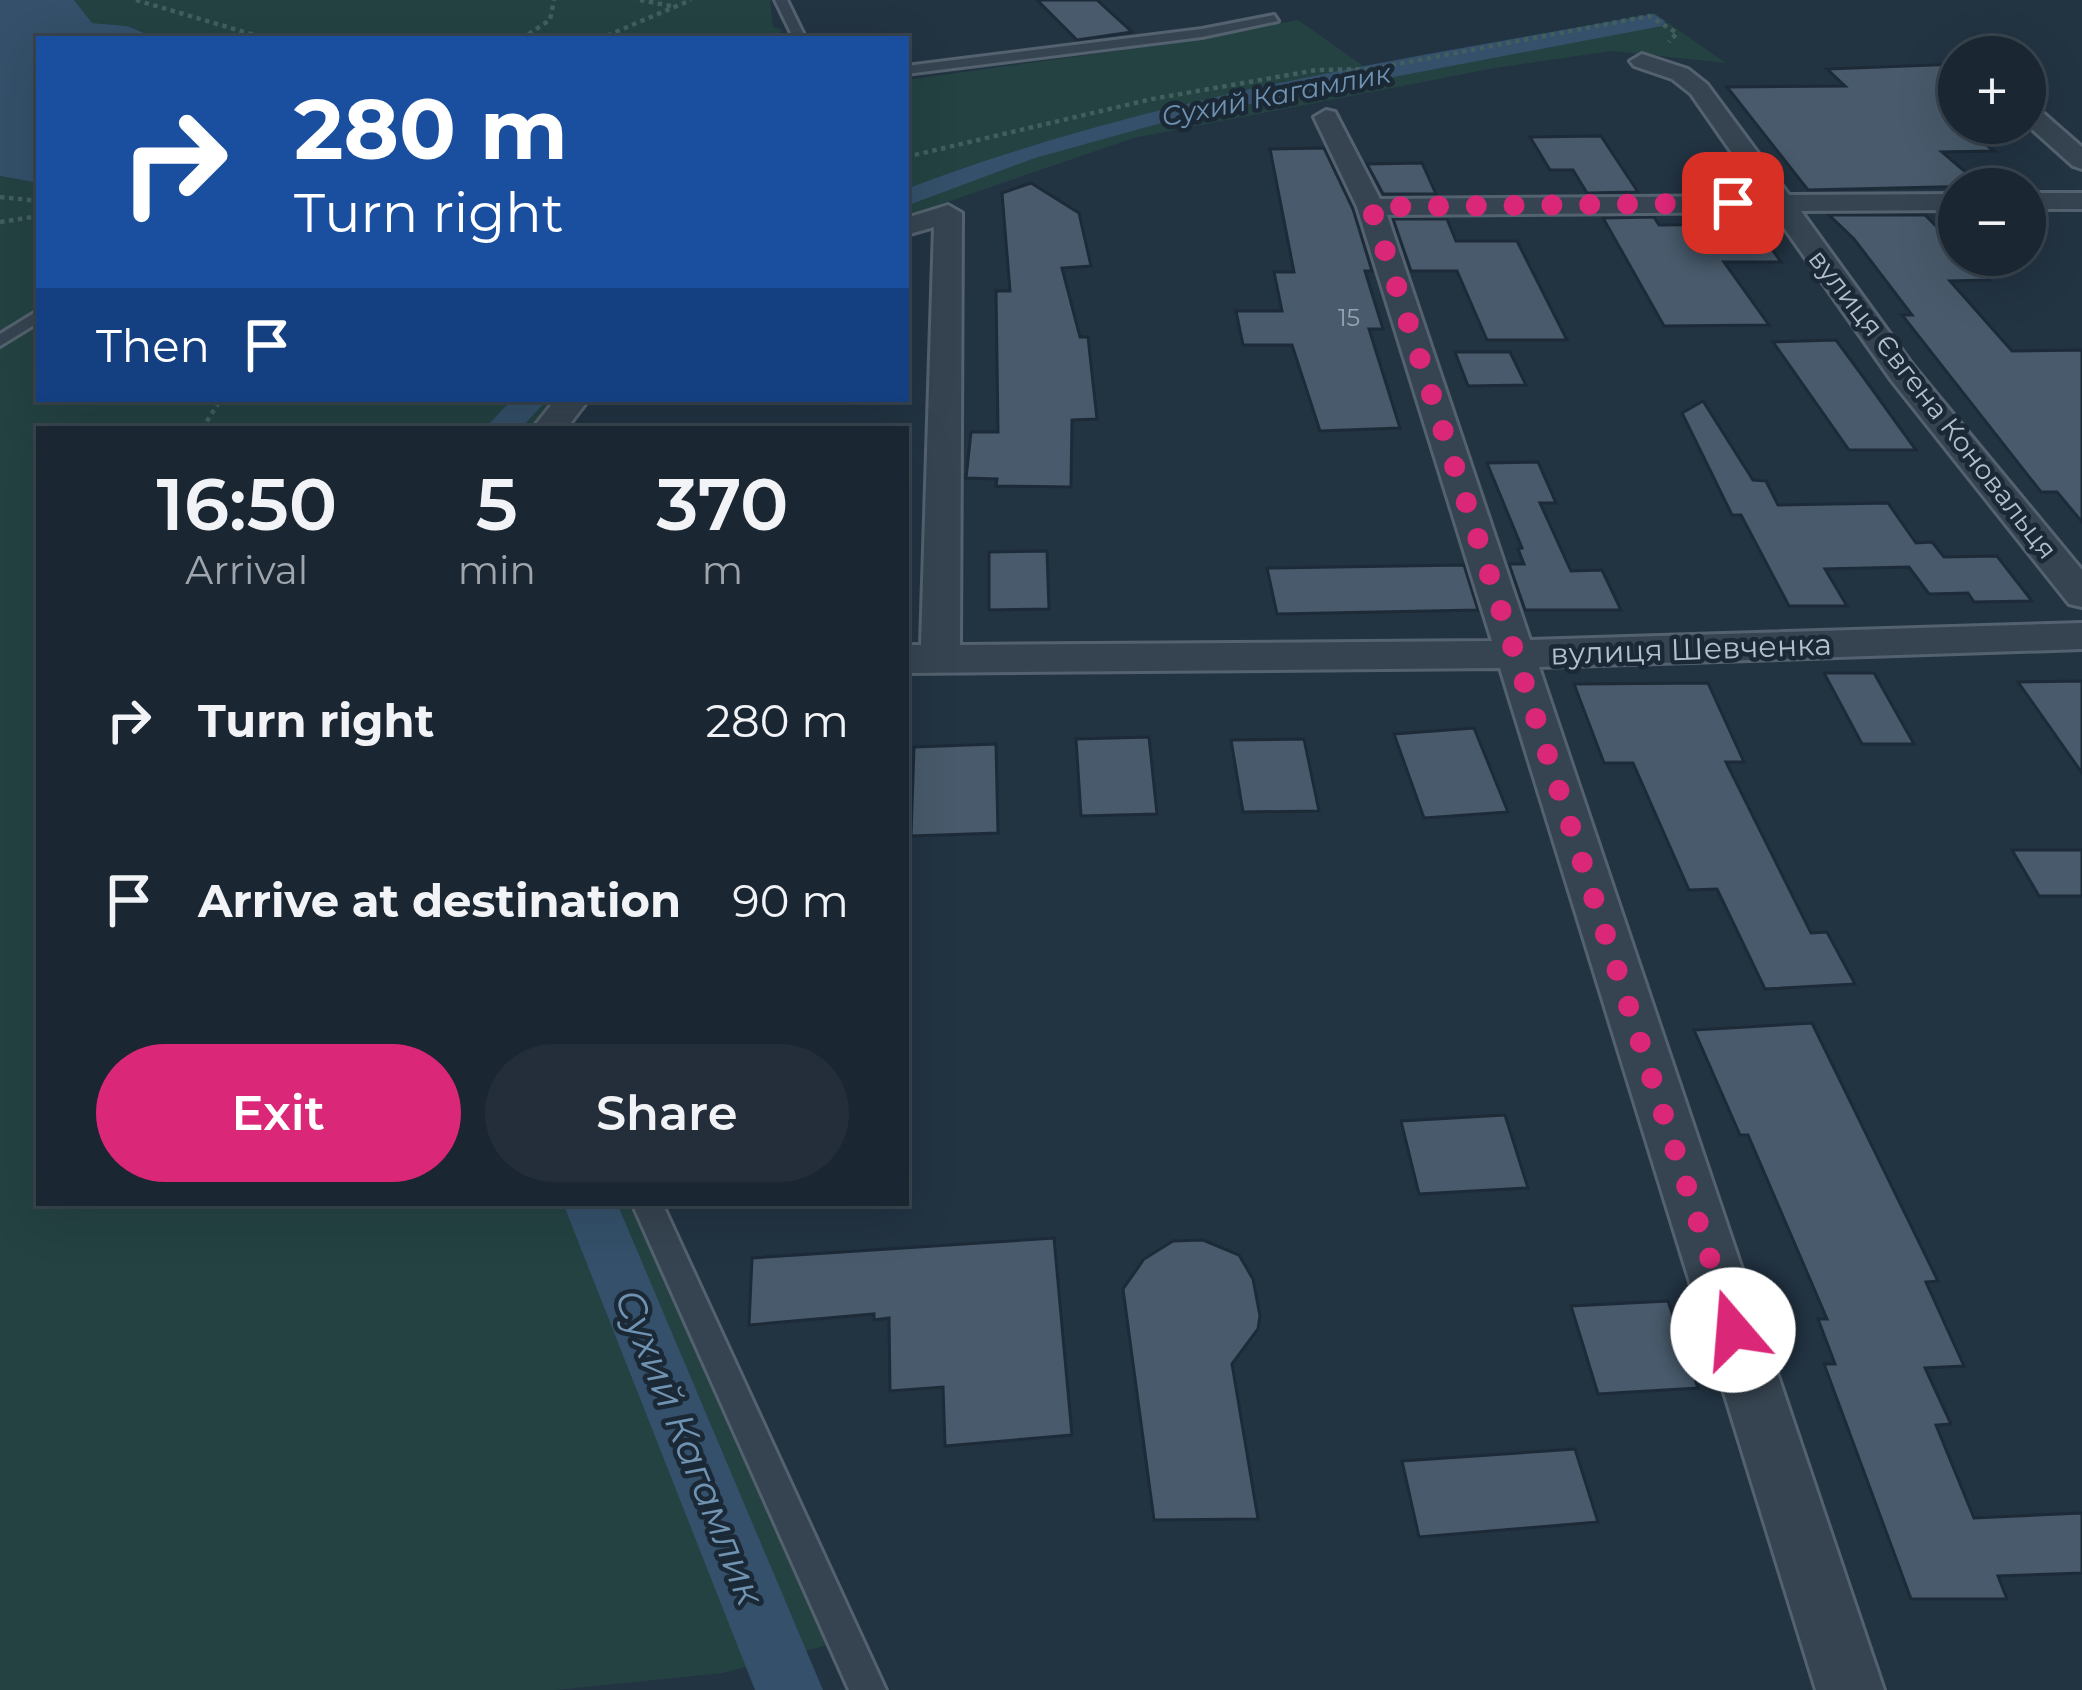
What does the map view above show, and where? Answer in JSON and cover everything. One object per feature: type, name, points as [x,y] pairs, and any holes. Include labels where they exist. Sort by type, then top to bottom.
[{"type":"street","name":"вулиця Євгена Коновальця","points":[[1642,61],[1680,74],[1699,89],[1903,374],[2082,595]]},
{"type":"street","points":[[1326,117],[1371,207],[1850,1690]]},
{"type":"street","points":[[2046,129],[2082,161]]},
{"type":"street","points":[[2046,201],[2082,201]]},
{"type":"street","points":[[1371,207],[1938,202]]},
{"type":"street","name":"вулиця Шевченка","points":[[909,226],[948,212],[923,659],[1514,655],[2082,636]]},
{"type":"street","points":[[551,426],[571,402]]},
{"type":"lane","points":[[781,0],[799,36]]},
{"type":"lane","points":[[909,70],[1274,19]]},
{"type":"lane","points":[[0,341],[36,317]]},
{"type":"lane","points":[[648,1206],[868,1690]]},
{"type":"path","points":[[136,0],[258,36]]},
{"type":"path","points":[[526,36],[550,20],[554,0]]},
{"type":"path","points":[[640,0],[673,7]]},
{"type":"path","points":[[605,36],[691,0]]},
{"type":"path","points":[[909,156],[1152,99],[1333,68],[1372,69],[1649,16],[1677,33],[1642,61]]},
{"type":"path","points":[[0,197],[36,201]]},
{"type":"path","points":[[0,222],[36,216]]},
{"type":"green space","points":[[74,0],[770,0],[773,27],[783,30],[776,36],[152,36],[127,26],[91,23]]},
{"type":"green space","points":[[1654,13],[1726,63],[1612,51],[1495,68],[1134,138],[909,215],[909,80],[1298,20],[1365,67]]},
{"type":"green space","points":[[0,176],[36,182],[36,402],[563,402],[543,426],[36,426],[36,1206],[659,1206],[854,1638],[723,1673],[556,1690],[0,1690]]},
{"type":"water","points":[[0,0],[74,0],[92,23],[127,26],[152,36],[36,36],[36,182],[0,176]]},
{"type":"building","points":[[1037,0],[1097,0],[1132,32],[1077,40]]},
{"type":"building","points":[[1938,65],[1938,144],[1985,144],[1994,151],[1942,152],[1961,168],[1938,168],[1938,187],[1808,190],[1727,87],[1845,86],[1827,69]]},
{"type":"building","points":[[1601,136],[1638,192],[1587,193],[1573,170],[1550,170],[1530,137]]},
{"type":"building","points":[[1324,148],[1353,209],[1372,271],[1365,271],[1383,329],[1369,329],[1400,428],[1320,431],[1292,345],[1243,345],[1236,311],[1282,311],[1274,272],[1294,272],[1270,149]]},
{"type":"building","points":[[1422,163],[1436,194],[1383,194],[1367,164]]},
{"type":"building","points":[[1031,183],[1079,213],[1091,266],[1062,268],[1080,337],[1088,337],[1097,419],[1072,420],[1071,487],[996,486],[997,479],[966,478],[971,432],[998,432],[996,291],[1010,291],[1002,193]]},
{"type":"building","points":[[1829,215],[1925,215],[1938,228],[1938,276],[1986,276],[1990,280],[1950,281],[2012,351],[2082,350],[2082,522],[2057,492],[2041,492],[1902,315],[1912,315],[1854,239]]},
{"type":"building","points":[[1654,217],[1659,225],[1754,224],[1781,262],[1724,262],[1769,325],[1664,326],[1603,218]]},
{"type":"building","points":[[1393,219],[1447,219],[1456,241],[1517,241],[1567,340],[1487,340],[1457,271],[1411,271]]},
{"type":"building","points":[[1836,340],[1916,450],[1849,450],[1773,342]]},
{"type":"building","points":[[1455,352],[1510,352],[1526,385],[1468,386]]},
{"type":"building","points":[[1703,401],[1753,480],[1766,481],[1778,505],[1888,503],[1916,543],[1932,542],[1944,557],[1997,556],[2032,601],[1974,602],[1968,593],[1929,594],[1909,567],[1825,569],[1847,606],[1789,606],[1741,515],[1732,515],[1682,413]]},
{"type":"building","points":[[1538,462],[1556,503],[1540,503],[1571,571],[1602,570],[1621,610],[1525,610],[1509,564],[1524,564],[1518,549],[1522,548],[1487,463]]},
{"type":"building","points":[[1047,551],[1049,609],[989,610],[989,552]]},
{"type":"building","points":[[1464,565],[1478,610],[1277,614],[1267,568]]},
{"type":"building","points":[[1824,673],[1874,673],[1914,744],[1862,744]]},
{"type":"building","points":[[2082,681],[2082,773],[2018,682]]},
{"type":"building","points":[[1708,683],[1744,762],[1726,762],[1811,933],[1827,932],[1855,984],[1765,989],[1717,889],[1689,890],[1633,763],[1604,763],[1574,684]]},
{"type":"building","points":[[1474,728],[1508,812],[1424,818],[1394,734]]},
{"type":"building","points":[[1149,737],[1157,814],[1081,816],[1076,739]]},
{"type":"building","points":[[1304,739],[1319,811],[1243,812],[1231,740]]},
{"type":"building","points":[[996,744],[998,833],[911,836],[914,747]]},
{"type":"building","points":[[2012,850],[2082,850],[2082,896],[2039,896]]},
{"type":"building","points":[[1812,1023],[1938,1281],[1926,1282],[1964,1366],[1925,1368],[1951,1424],[1936,1425],[1974,1518],[2082,1513],[2082,1573],[1998,1576],[2007,1599],[1911,1599],[1824,1364],[1835,1364],[1818,1319],[1827,1319],[1748,1135],[1740,1135],[1694,1030]]},
{"type":"building","points":[[1505,1115],[1528,1188],[1419,1194],[1401,1121]]},
{"type":"building","points":[[1054,1238],[1072,1435],[945,1446],[943,1387],[890,1391],[889,1318],[874,1320],[874,1314],[749,1325],[752,1258]]},
{"type":"building","points":[[1203,1240],[1239,1255],[1253,1279],[1258,1329],[1232,1364],[1258,1519],[1154,1520],[1123,1289],[1144,1259],[1173,1241]]},
{"type":"building","points":[[1668,1301],[1698,1388],[1598,1394],[1571,1306]]},
{"type":"building","points":[[1575,1449],[1598,1522],[1419,1537],[1402,1461]]},
{"type":"waterway","name":"Сухий Кагамлик","points":[[909,197],[1026,153],[1181,110],[1654,21]]},
{"type":"waterway","name":"Сухий Кагамлик","points":[[504,426],[529,402]]},
{"type":"waterway","name":"Сухий Кагамлик","points":[[591,1206],[789,1690]]},
{"type":"route","points":[[1733,203],[1371,207],[1733,1330]]}]
